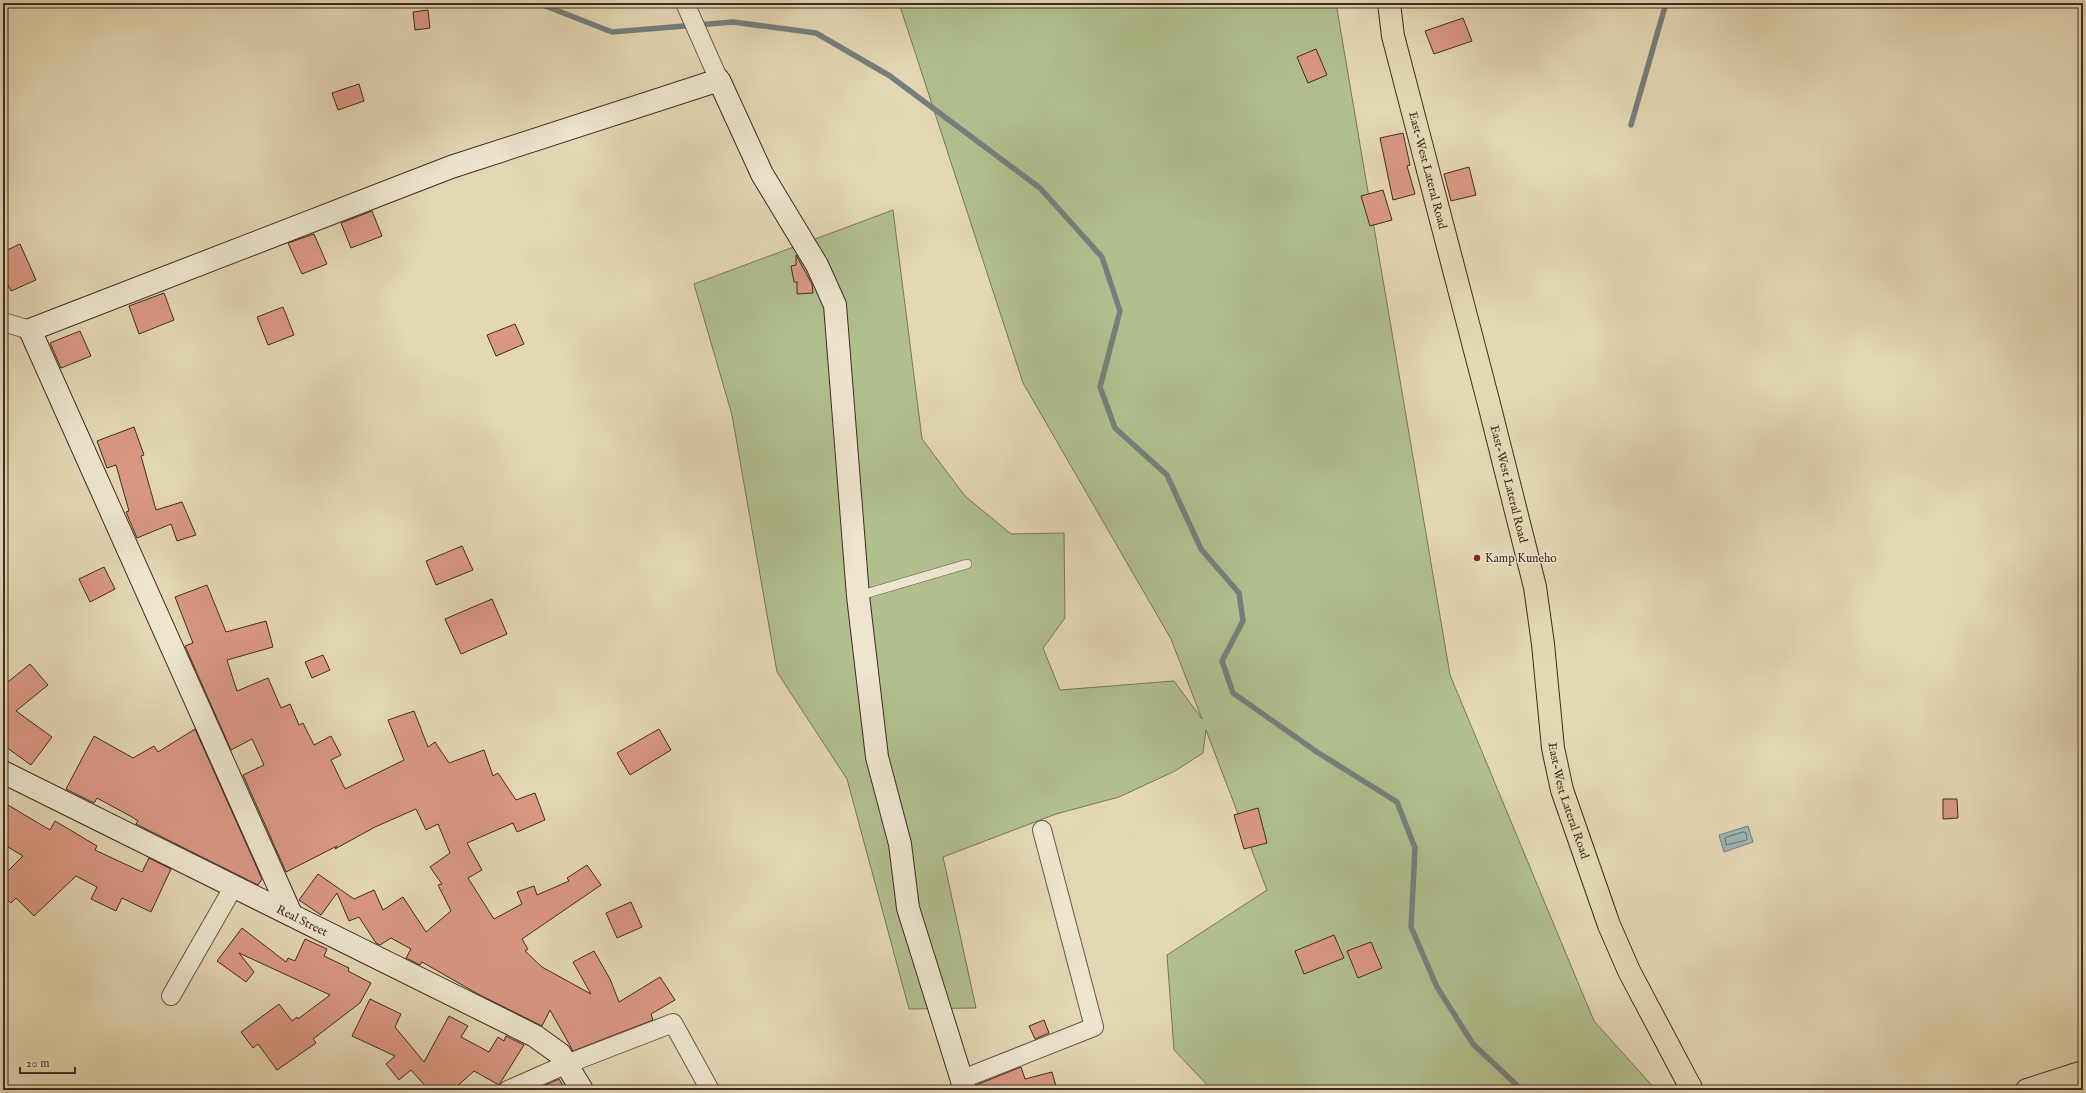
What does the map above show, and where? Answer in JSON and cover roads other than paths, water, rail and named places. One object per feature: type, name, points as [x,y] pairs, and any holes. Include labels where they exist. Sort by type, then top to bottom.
[{"type":"main road","name":"East-West Lateral Road","points":[[1389,3],[1393,36],[1535,587],[1543,644],[1552,742],[1562,790],[1611,931],[1629,971],[1692,1090]]},
{"type":"main road","points":[[2027,1090],[2083,1072]]},
{"type":"street","points":[[687,8],[762,174],[817,265],[835,305],[858,596],[877,757],[900,844],[908,908],[962,1085],[1094,1027],[1042,830]]},
{"type":"street","points":[[3,322],[30,330],[451,167],[719,80]]},
{"type":"street","points":[[30,330],[291,914]]},
{"type":"street","name":"Real Street","points":[[3,772],[535,1036],[549,1044],[567,1064],[582,1090]]},
{"type":"street","points":[[172,996],[234,886]]},
{"type":"street","points":[[508,1090],[567,1064],[673,1023],[710,1090]]},
{"type":"lane","points":[[858,596],[967,564]]},
{"type":"water","points":[[1748,826],[1753,842],[1724,852],[1719,835]]},
{"type":"waterway","points":[[538,3],[612,32],[733,22],[816,33],[890,76],[1040,188],[1102,257],[1120,311],[1100,387],[1115,428],[1167,475],[1201,549],[1239,593],[1243,621],[1222,661],[1233,693],[1317,752],[1397,802],[1415,848],[1411,927],[1437,987],[1473,1044],[1522,1090]]},
{"type":"waterway","points":[[1631,125],[1666,3]]},
{"type":"place","name":"Kamp Kuneho","points":[[1477,558]]}]
